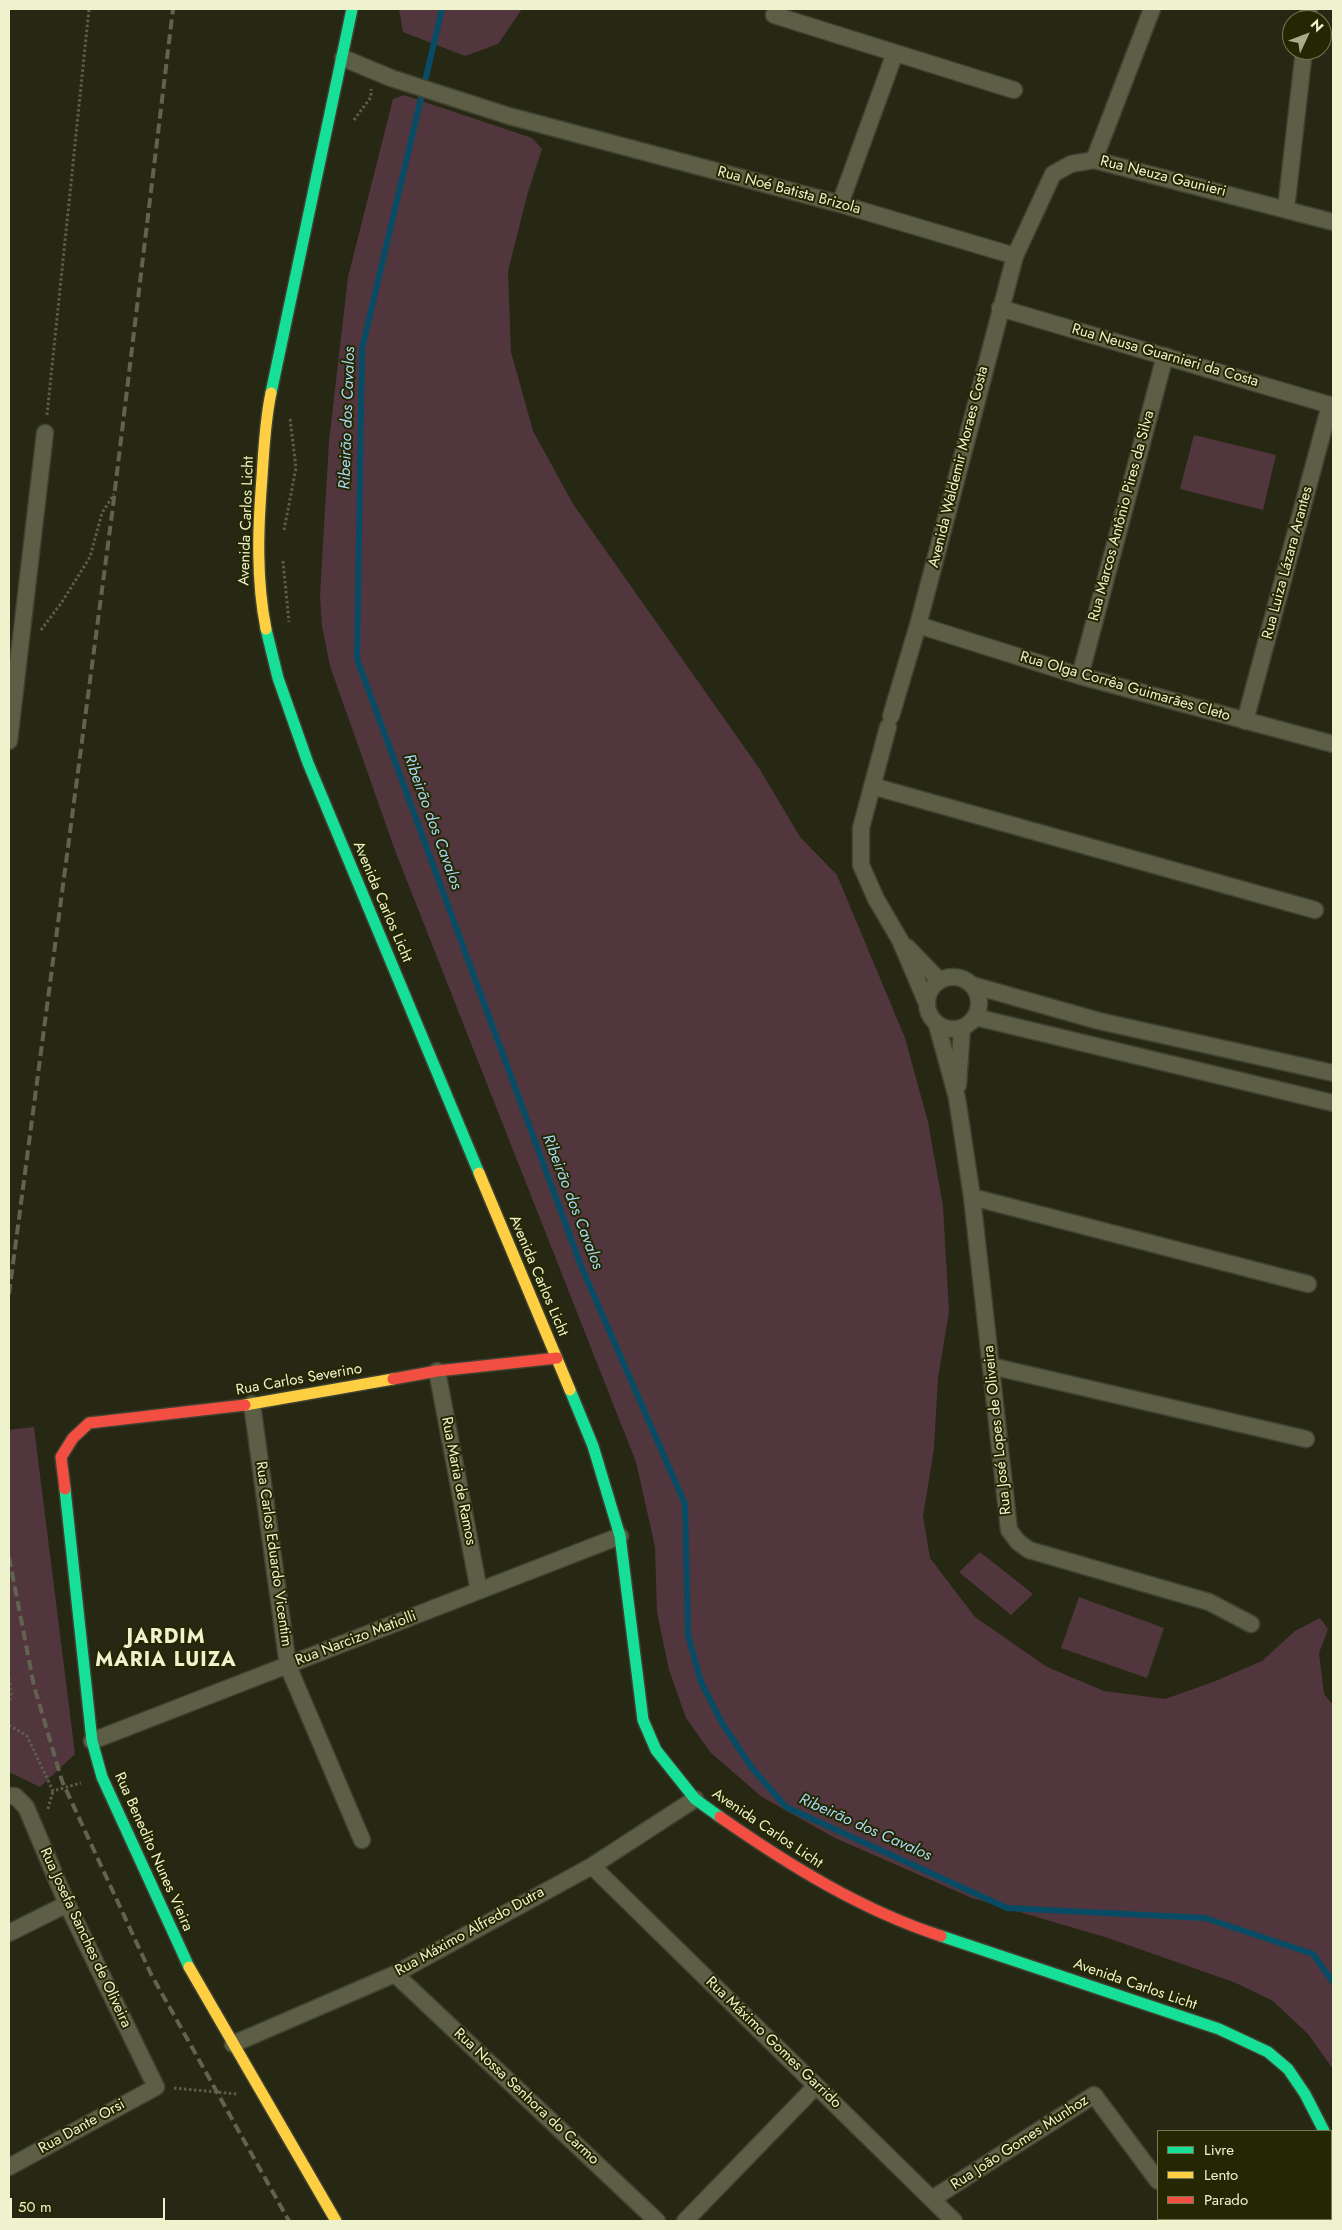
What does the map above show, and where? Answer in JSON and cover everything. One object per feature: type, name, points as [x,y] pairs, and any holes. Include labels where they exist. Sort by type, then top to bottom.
[{"type":"main road","name":"Avenida Carlos Licht","points":[[352,9],[266,418],[260,504],[259,589],[278,678],[308,763],[593,1446],[620,1536],[643,1720],[656,1750],[695,1799],[766,1850],[826,1886],[919,1929],[1219,2029],[1268,2052],[1288,2069],[1305,2094],[1323,2130]]},
{"type":"main road","name":"Rua Carlos Severino","points":[[61,1457],[73,1438],[89,1423],[252,1404],[437,1371],[557,1358]]},
{"type":"main road","name":"Rua Benedito Nunes Vieira","points":[[61,1457],[92,1741],[102,1777],[188,1965],[336,2221]]},
{"type":"street","points":[[1094,160],[1152,9]]},
{"type":"street","points":[[774,15],[1014,90]]},
{"type":"street","points":[[840,204],[895,53]]},
{"type":"street","name":"Rua Noé Batista Brizola","points":[[343,58],[391,78],[509,116],[840,204],[1015,256]]},
{"type":"street","points":[[1286,209],[1303,60]]},
{"type":"street","name":"Rua Neuza Gaunieri","points":[[1015,256],[1053,174],[1071,164],[1094,160],[1333,222]]},
{"type":"street","points":[[1000,308],[1015,256]]},
{"type":"street","name":"Rua Neusa Guarnieri da Costa","points":[[1000,308],[1330,405]]},
{"type":"street","name":"Avenida Waldemir Moraes Costa","points":[[872,786],[918,626],[1000,308]]},
{"type":"street","name":"Rua Marcos Antônio Pires da Silva","points":[[1080,676],[1165,356]]},
{"type":"street","name":"Rua Luiza Lázara Arantes","points":[[1245,721],[1330,405]]},
{"type":"street","points":[[9,741],[12,679],[20,644],[45,433]]},
{"type":"street","name":"Rua Olga Corrêa Guimarães Cleto","points":[[918,626],[1080,676],[1333,744]]},
{"type":"street","points":[[972,984],[979,1000],[975,1017],[962,1028],[945,1029],[937,1025],[927,1010],[926,1001],[900,940],[876,899],[861,865],[861,828],[872,786],[1315,910]]},
{"type":"street","points":[[900,940],[939,980]]},
{"type":"street","points":[[926,1001],[928,993],[939,980],[956,976],[972,984],[1099,1021],[1333,1073]]},
{"type":"street","points":[[975,1017],[1333,1103]]},
{"type":"street","name":"Rua José Lopes de Oliveira","points":[[937,1025],[957,1098],[972,1197],[1008,1530],[1018,1542],[1029,1550],[1208,1602],[1251,1624]]},
{"type":"street","name":"Rua José Lopes de Oliveira","points":[[957,1098],[962,1028]]},
{"type":"street","points":[[972,1197],[1308,1284]]},
{"type":"street","points":[[991,1366],[1306,1439]]},
{"type":"street","name":"Rua Maria de Ramos","points":[[437,1371],[479,1591]]},
{"type":"street","name":"Rua Carlos Eduardo Vicentim","points":[[252,1404],[288,1666],[362,1840]]},
{"type":"street","name":"Rua Narcizo Matiolli","points":[[92,1741],[620,1536]]},
{"type":"street","name":"Rua Josefa Sanches de Oliveira","points":[[9,1796],[15,1796],[26,1807],[67,1904],[156,2087]]},
{"type":"street","name":"Rua Máximo Alfredo Dutra","points":[[233,2044],[395,1974],[592,1866],[695,1799]]},
{"type":"street","name":"Rua Máximo Gomes Garrido","points":[[592,1866],[954,2221]]},
{"type":"street","points":[[9,1933],[67,1904]]},
{"type":"street","name":"Rua Nossa Senhora do Carmo","points":[[395,1974],[657,2221]]},
{"type":"street","points":[[685,2221],[816,2086]]},
{"type":"street","name":"Rua Dante Orsi","points":[[9,2168],[156,2087]]},
{"type":"street","name":"Rua João Gomes Munhoz","points":[[932,2199],[1094,2095],[1157,2180]]},
{"type":"path","points":[[45,433],[89,9]]},
{"type":"path","points":[[352,127],[355,117],[370,97],[374,70]]},
{"type":"path","points":[[283,532],[296,468],[289,409]]},
{"type":"path","points":[[20,644],[43,628],[67,594],[90,556],[102,513],[114,494]]},
{"type":"path","points":[[283,560],[290,625]]},
{"type":"path","points":[[9,1678],[9,1703]]},
{"type":"path","points":[[9,1725],[27,1736],[53,1791],[46,1815]]},
{"type":"path","points":[[53,1791],[102,1777]]},
{"type":"path","points":[[156,2087],[263,2096]]},
{"type":"shaded area","points":[[399,9],[522,9],[498,44],[465,56],[403,32]]},
{"type":"shaded area","points":[[404,95],[532,138],[542,149],[528,192],[508,271],[511,352],[533,431],[573,504],[759,768],[800,837],[837,875],[905,1038],[928,1122],[943,1206],[949,1312],[938,1378],[934,1449],[923,1516],[930,1558],[975,1617],[1047,1667],[1104,1691],[1165,1699],[1213,1682],[1262,1661],[1295,1631],[1320,1618],[1328,1629],[1319,1653],[1324,1694],[1333,1705],[1333,2069],[1308,2034],[1273,2001],[1236,1983],[1108,1938],[972,1898],[835,1838],[762,1797],[711,1753],[686,1718],[669,1670],[657,1612],[655,1547],[636,1462],[396,853],[330,666],[322,626],[320,595],[329,441],[348,277],[393,99]]},
{"type":"shaded area","points":[[1194,435],[1276,455],[1263,510],[1180,489]]},
{"type":"shaded area","points":[[34,1427],[75,1754],[40,1787],[9,1772],[9,1430]]},
{"type":"shaded area","points":[[980,1552],[1033,1594],[1011,1615],[959,1572]]},
{"type":"shaded area","points":[[1079,1597],[1164,1628],[1147,1678],[1061,1648]]},
{"type":"waterway","name":"Ribeirão dos Cavalos","points":[[442,9],[362,349],[357,659],[581,1266],[685,1504],[688,1635],[701,1682],[722,1723],[752,1768],[786,1807],[1007,1908],[1205,1918],[1313,1954],[1333,1982]]},
{"type":"railway","points":[[9,1294],[112,514],[173,9]]},
{"type":"railway","points":[[9,1557],[34,1686],[62,1781],[151,1974],[289,2221]]},
{"type":"traffic: fast","points":[[271,393],[352,9]]},
{"type":"traffic: fast","points":[[266,629],[278,678],[308,763],[479,1173]]},
{"type":"traffic: fast","points":[[570,1390],[593,1446],[620,1536],[643,1720],[656,1750],[695,1799],[720,1817]]},
{"type":"traffic: fast","points":[[65,1489],[92,1741],[102,1777],[189,1967]]},
{"type":"traffic: fast","points":[[941,1936],[1219,2029],[1268,2052],[1288,2069],[1305,2094],[1323,2130]]},
{"type":"traffic: slow","points":[[266,629],[259,572],[259,534],[265,435],[271,393]]},
{"type":"traffic: slow","points":[[479,1173],[570,1390]]},
{"type":"traffic: slow","points":[[245,1405],[393,1379]]},
{"type":"traffic: slow","points":[[189,1967],[336,2221]]},
{"type":"traffic: jam","points":[[393,1379],[437,1371],[557,1358]]},
{"type":"traffic: jam","points":[[65,1489],[61,1457],[73,1438],[89,1423],[245,1405]]},
{"type":"traffic: jam","points":[[720,1817],[826,1885],[882,1913],[941,1936]]},
{"type":"district","name":"JARDIM MARIA LUIZA","points":[[166,1650]]}]
